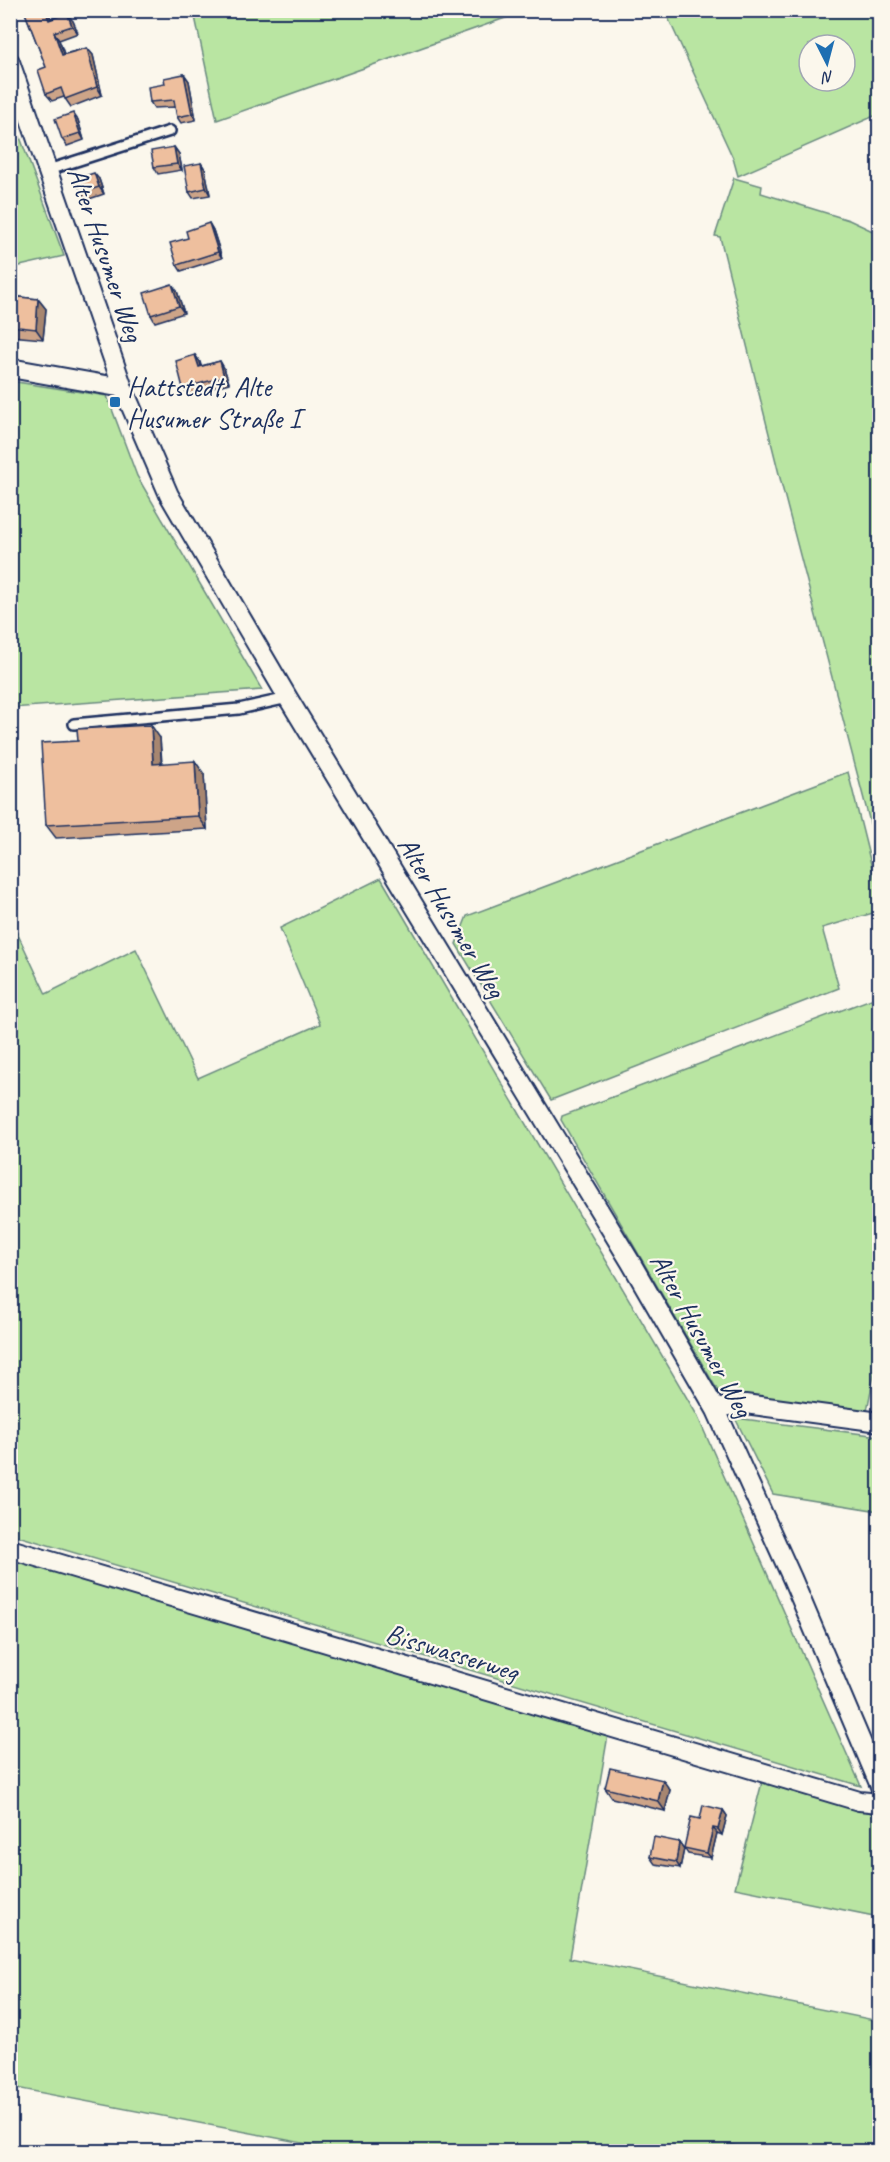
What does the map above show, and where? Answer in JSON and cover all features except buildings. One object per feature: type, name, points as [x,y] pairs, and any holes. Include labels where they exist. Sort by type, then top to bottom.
[{"type":"street","name":"Alter Husumer Weg","points":[[10,62],[123,388],[169,495],[288,698],[624,1251],[716,1410],[792,1578],[879,1786]]},
{"type":"street","points":[[10,368],[123,388]]},
{"type":"street","points":[[716,1410],[745,1404],[879,1422]]},
{"type":"street","name":"Bisswasserweg","points":[[10,1549],[848,1798],[879,1803]]},
{"type":"lane","points":[[48,170],[170,131]]},
{"type":"lane","points":[[74,724],[246,708],[288,698]]},
{"type":"green space","points":[[189,11],[525,11],[217,120],[194,12]]},
{"type":"green space","points":[[665,11],[879,11],[879,114],[738,176],[733,158]]},
{"type":"green space","points":[[10,110],[64,256],[11,268],[10,268]]},
{"type":"green space","points":[[734,178],[762,186],[761,193],[849,220],[879,234],[879,857],[783,490],[720,237],[715,236]]},
{"type":"green space","points":[[10,381],[107,396],[137,476],[262,690],[11,708]]},
{"type":"green space","points":[[848,772],[879,896],[880,911],[822,928],[839,988],[551,1100],[456,944],[467,916]]},
{"type":"green space","points":[[381,878],[697,1415],[861,1786],[11,1534],[11,920],[46,994],[136,949],[198,1078],[320,1024],[280,928]]},
{"type":"green space","points":[[879,996],[880,1343],[867,1411],[719,1393],[561,1120],[562,1116]]},
{"type":"green space","points":[[735,1418],[879,1436],[879,1511],[773,1494]]},
{"type":"green space","points":[[10,1558],[608,1735],[570,1958],[879,2021],[879,2151],[764,2152],[732,2145],[732,2152],[324,2151],[324,2147],[11,2087]]},
{"type":"green space","points":[[762,1782],[866,1810],[879,1819],[879,1917],[735,1888]]},
{"type":"place","name":"Hattstedt, Alte Husumer Straße I","points":[[115,402]]}]
